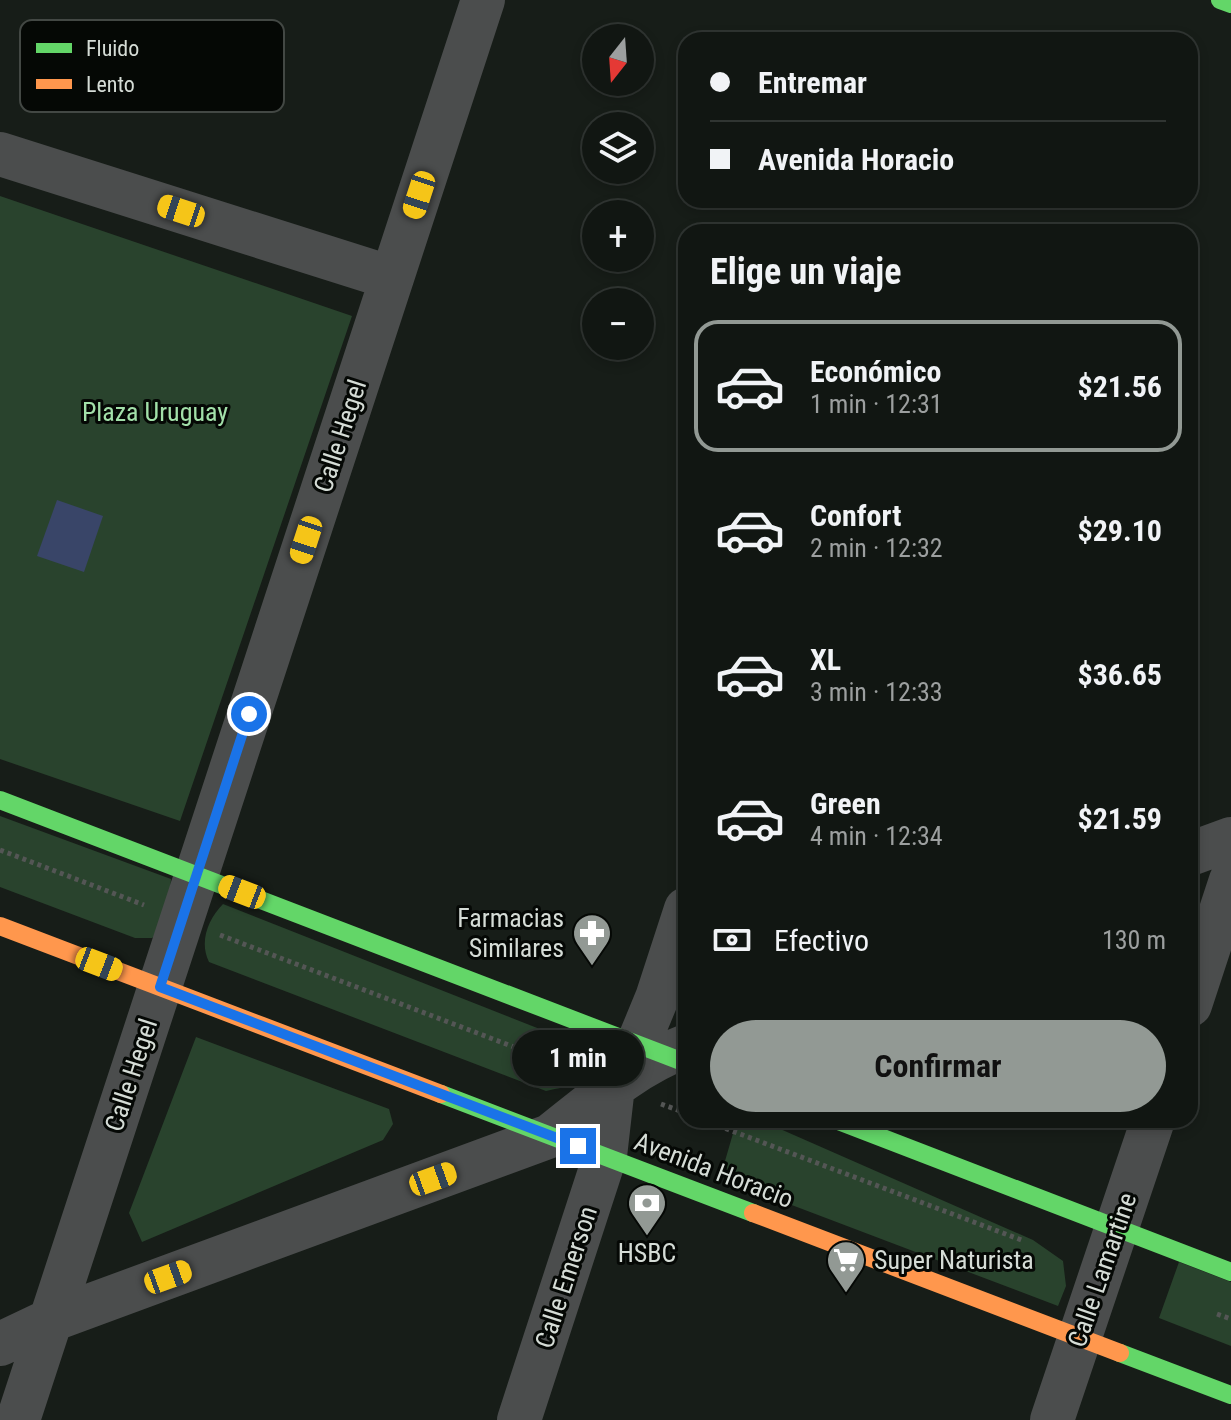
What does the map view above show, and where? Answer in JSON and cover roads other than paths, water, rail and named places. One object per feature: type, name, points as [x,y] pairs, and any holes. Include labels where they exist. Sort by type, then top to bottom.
[{"type":"street","name":"Calle Hegel","points":[[18,1420],[483,0]]},
{"type":"street","points":[[1220,0],[1231,4]]},
{"type":"street","points":[[0,154],[392,278]]},
{"type":"street","points":[[0,800],[668,1052]]},
{"type":"street","points":[[1198,851],[1231,839]]},
{"type":"street","points":[[1198,981],[1231,880]]},
{"type":"street","name":"Avenida Horacio","points":[[0,926],[1231,1395]]},
{"type":"street","points":[[668,1052],[657,998],[678,934]]},
{"type":"street","points":[[0,1344],[51,1320],[550,1136],[613,1086],[668,1052]]},
{"type":"street","name":"Calle Emerson","points":[[519,1420],[605,1156],[613,1086]]},
{"type":"street","points":[[857,1128],[1231,1272]]},
{"type":"street","name":"Calle Lamartine","points":[[1052,1420],[1150,1128]]},
{"type":"water","points":[[57,500],[103,516],[84,572],[37,556]]},
{"type":"place","name":"Farmacias Similares","points":[[592,967]]},
{"type":"place","name":"HSBC","points":[[647,1237]]},
{"type":"place","name":"Super Naturista","points":[[846,1294]]},
{"type":"park label","name":"Plaza Uruguay","points":[[155,412]]}]
